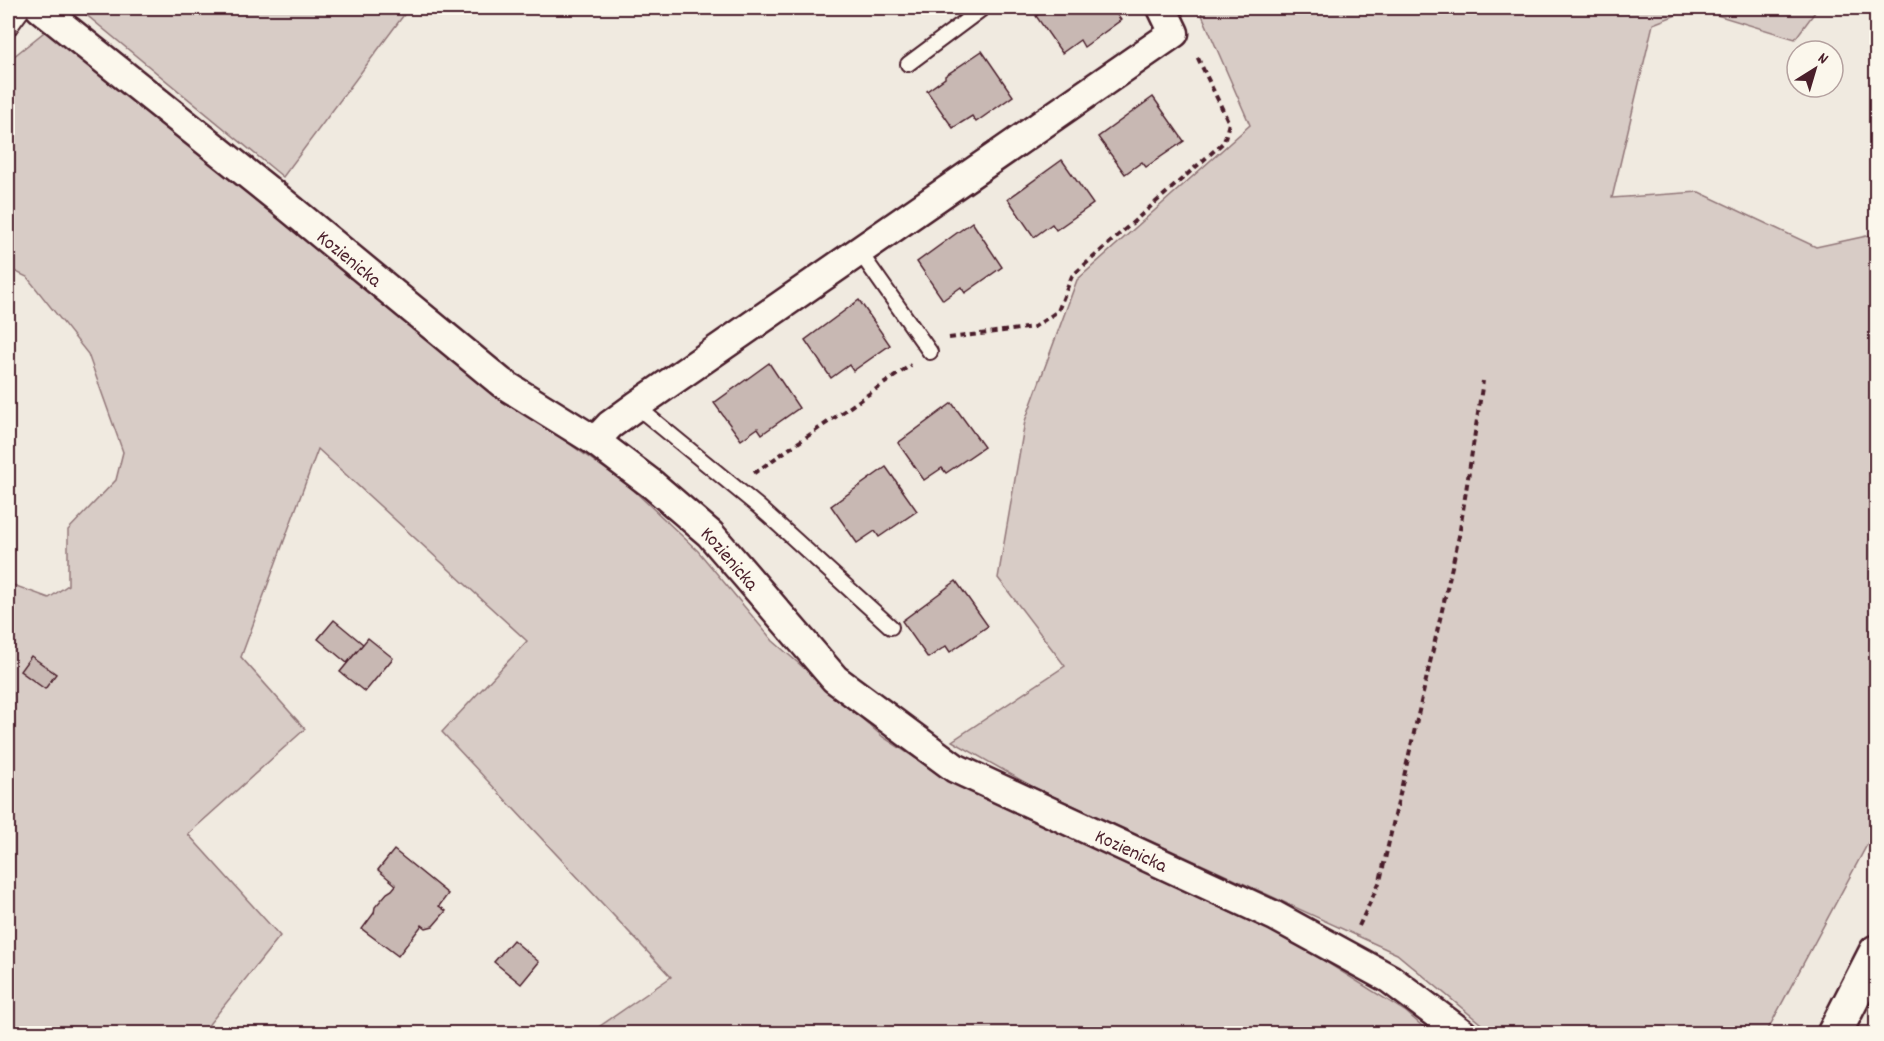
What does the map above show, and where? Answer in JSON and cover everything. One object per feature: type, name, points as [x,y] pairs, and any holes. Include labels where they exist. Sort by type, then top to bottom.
[{"type":"highway","points":[[1834,1034],[1876,952]]},
{"type":"street","name":"Kozienicka","points":[[40,8],[280,200],[502,383],[594,441],[653,485],[710,534],[835,679],[955,768],[1275,916],[1390,979],[1463,1034]]},
{"type":"street","points":[[594,441],[610,425],[636,406],[859,251],[1168,20]]},
{"type":"lane","points":[[8,30],[24,8]]},
{"type":"lane","points":[[908,64],[983,8]]},
{"type":"lane","points":[[859,251],[930,352]]},
{"type":"lane","points":[[636,406],[734,487],[891,627]]},
{"type":"path","points":[[734,487],[950,337],[1034,327],[1058,311],[1072,276],[1224,142],[1229,123],[1198,56],[1168,20]]},
{"type":"path","points":[[1346,954],[1380,881],[1459,536],[1483,381]]},
{"type":"shaded area","points":[[78,8],[409,8],[283,177]]},
{"type":"shaded area","points":[[1199,8],[1694,8],[1653,24],[1612,198],[1699,192],[1816,247],[1876,234],[1876,828],[1766,1033],[1492,1033],[1397,954],[1033,787],[952,741],[1065,666],[998,578],[1025,421],[1077,280],[1250,125]]},
{"type":"shaded area","points":[[1694,8],[1818,8],[1795,39]]},
{"type":"shaded area","points":[[48,29],[524,412],[628,485],[698,551],[773,641],[883,737],[958,786],[1294,942],[1405,1011],[1430,1033],[590,1033],[671,977],[442,732],[527,641],[318,449],[241,657],[305,729],[188,834],[280,936],[202,1033],[8,1033],[8,583],[49,598],[68,585],[68,530],[116,480],[123,452],[88,354],[27,277],[8,268],[8,61]]},
{"type":"building","points":[[920,8],[938,8],[929,17]]},
{"type":"building","points":[[1047,8],[1112,8],[1121,20],[1084,47],[1080,40],[1062,53],[1036,16]]},
{"type":"building","points":[[982,51],[1013,96],[976,122],[972,116],[953,128],[927,91]]},
{"type":"building","points":[[1153,97],[1184,141],[1146,167],[1142,162],[1125,174],[1098,137]]},
{"type":"building","points":[[1062,160],[1093,204],[1056,230],[1052,224],[1034,237],[1008,199]]},
{"type":"building","points":[[972,222],[1002,267],[965,293],[961,287],[943,300],[917,262]]},
{"type":"building","points":[[859,300],[890,345],[853,371],[849,365],[831,378],[805,340]]},
{"type":"building","points":[[769,363],[799,408],[762,434],[758,428],[741,440],[714,403]]},
{"type":"building","points":[[952,403],[984,447],[946,473],[942,468],[924,480],[898,443]]},
{"type":"building","points":[[886,467],[917,511],[879,537],[875,531],[857,543],[831,506]]},
{"type":"building","points":[[956,581],[988,626],[950,652],[946,646],[928,658],[902,621]]},
{"type":"building","points":[[334,620],[363,644],[347,663],[318,639]]},
{"type":"building","points":[[368,638],[393,658],[365,692],[340,672]]},
{"type":"building","points":[[31,656],[56,674],[45,689],[20,671]]},
{"type":"building","points":[[394,850],[448,894],[439,906],[446,911],[433,926],[426,928],[422,925],[398,956],[362,929],[374,913],[375,907],[396,885],[378,870]]},
{"type":"building","points":[[513,940],[539,962],[521,984],[494,962]]}]
